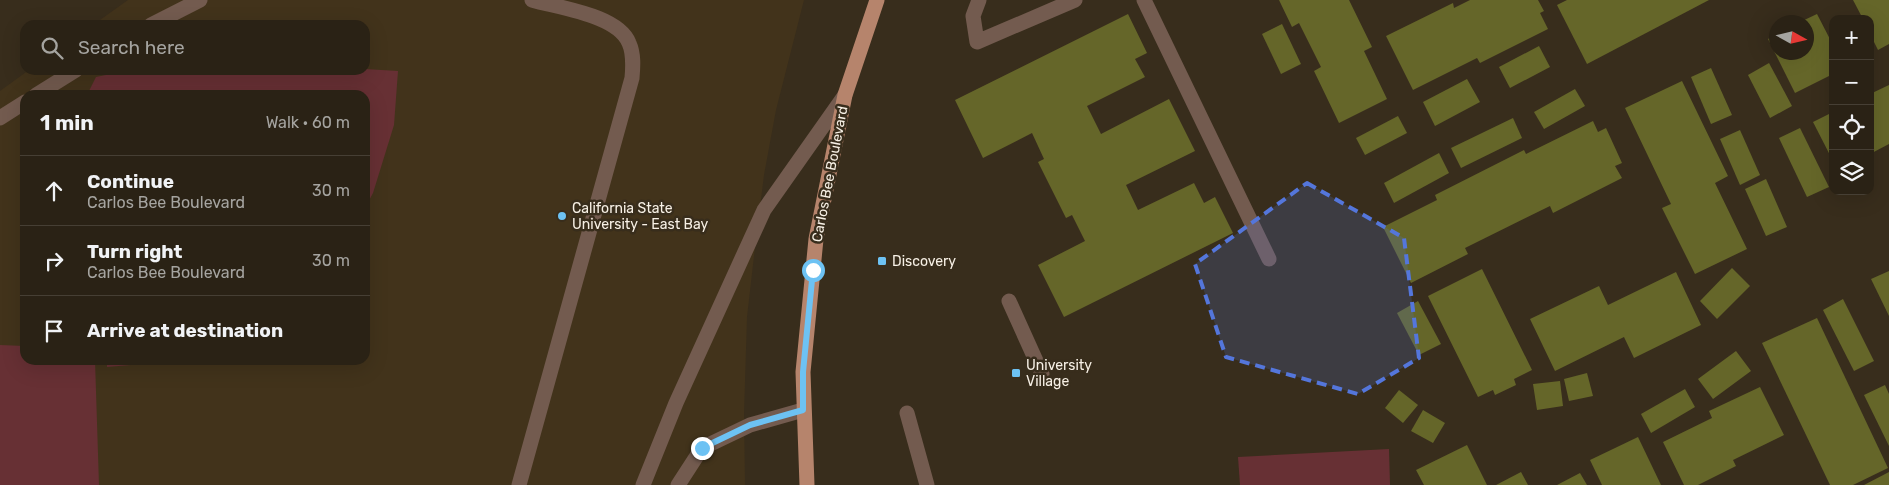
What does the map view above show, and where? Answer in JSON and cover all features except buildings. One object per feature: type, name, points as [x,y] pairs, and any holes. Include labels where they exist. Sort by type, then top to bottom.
[{"type":"main road","name":"Carlos Bee Boulevard","points":[[807,485],[803,372],[816,239],[845,95],[877,0]]},
{"type":"street","points":[[161,20],[200,0]]},
{"type":"street","points":[[519,485],[626,102],[632,78],[633,62],[630,43],[621,30],[609,22],[532,0]]},
{"type":"street","points":[[979,0],[973,16],[977,42],[1075,0]]},
{"type":"street","points":[[1144,0],[1268,259]]},
{"type":"street","points":[[44,90],[68,75]]},
{"type":"street","points":[[643,485],[676,403],[764,210],[845,95]]},
{"type":"street","points":[[0,118],[20,105]]},
{"type":"street","points":[[1009,301],[1042,374]]},
{"type":"street","points":[[678,485],[702,448],[750,425],[803,410]]},
{"type":"street","points":[[907,413],[927,485]]},
{"type":"highlighted area","points":[[1307,183],[1404,238],[1419,358],[1358,394],[1226,357],[1195,264]]},
{"type":"shaded area","name":"California State University - East Bay","points":[[128,0],[804,0],[776,110],[764,175],[754,256],[747,317],[744,414],[745,485],[0,485],[0,91],[22,75],[370,75],[370,20],[100,20]]},
{"type":"shaded area","points":[[370,69],[398,71],[394,125],[370,199],[370,90],[90,90],[96,77],[106,75],[370,75]]},
{"type":"shaded area","points":[[0,345],[20,346],[20,365],[95,365],[99,485],[0,485]]},
{"type":"shaded area","points":[[107,365],[131,365],[107,367]]},
{"type":"shaded area","points":[[1389,449],[1390,485],[1240,485],[1238,457]]},
{"type":"place","name":"California State University - East Bay","points":[[562,216]]},
{"type":"place","name":"Discovery","points":[[882,261]]},
{"type":"place","name":"University Village","points":[[1016,373]]},
{"type":"route","points":[[702,448],[750,425],[803,410],[803,372],[813,270]]}]
